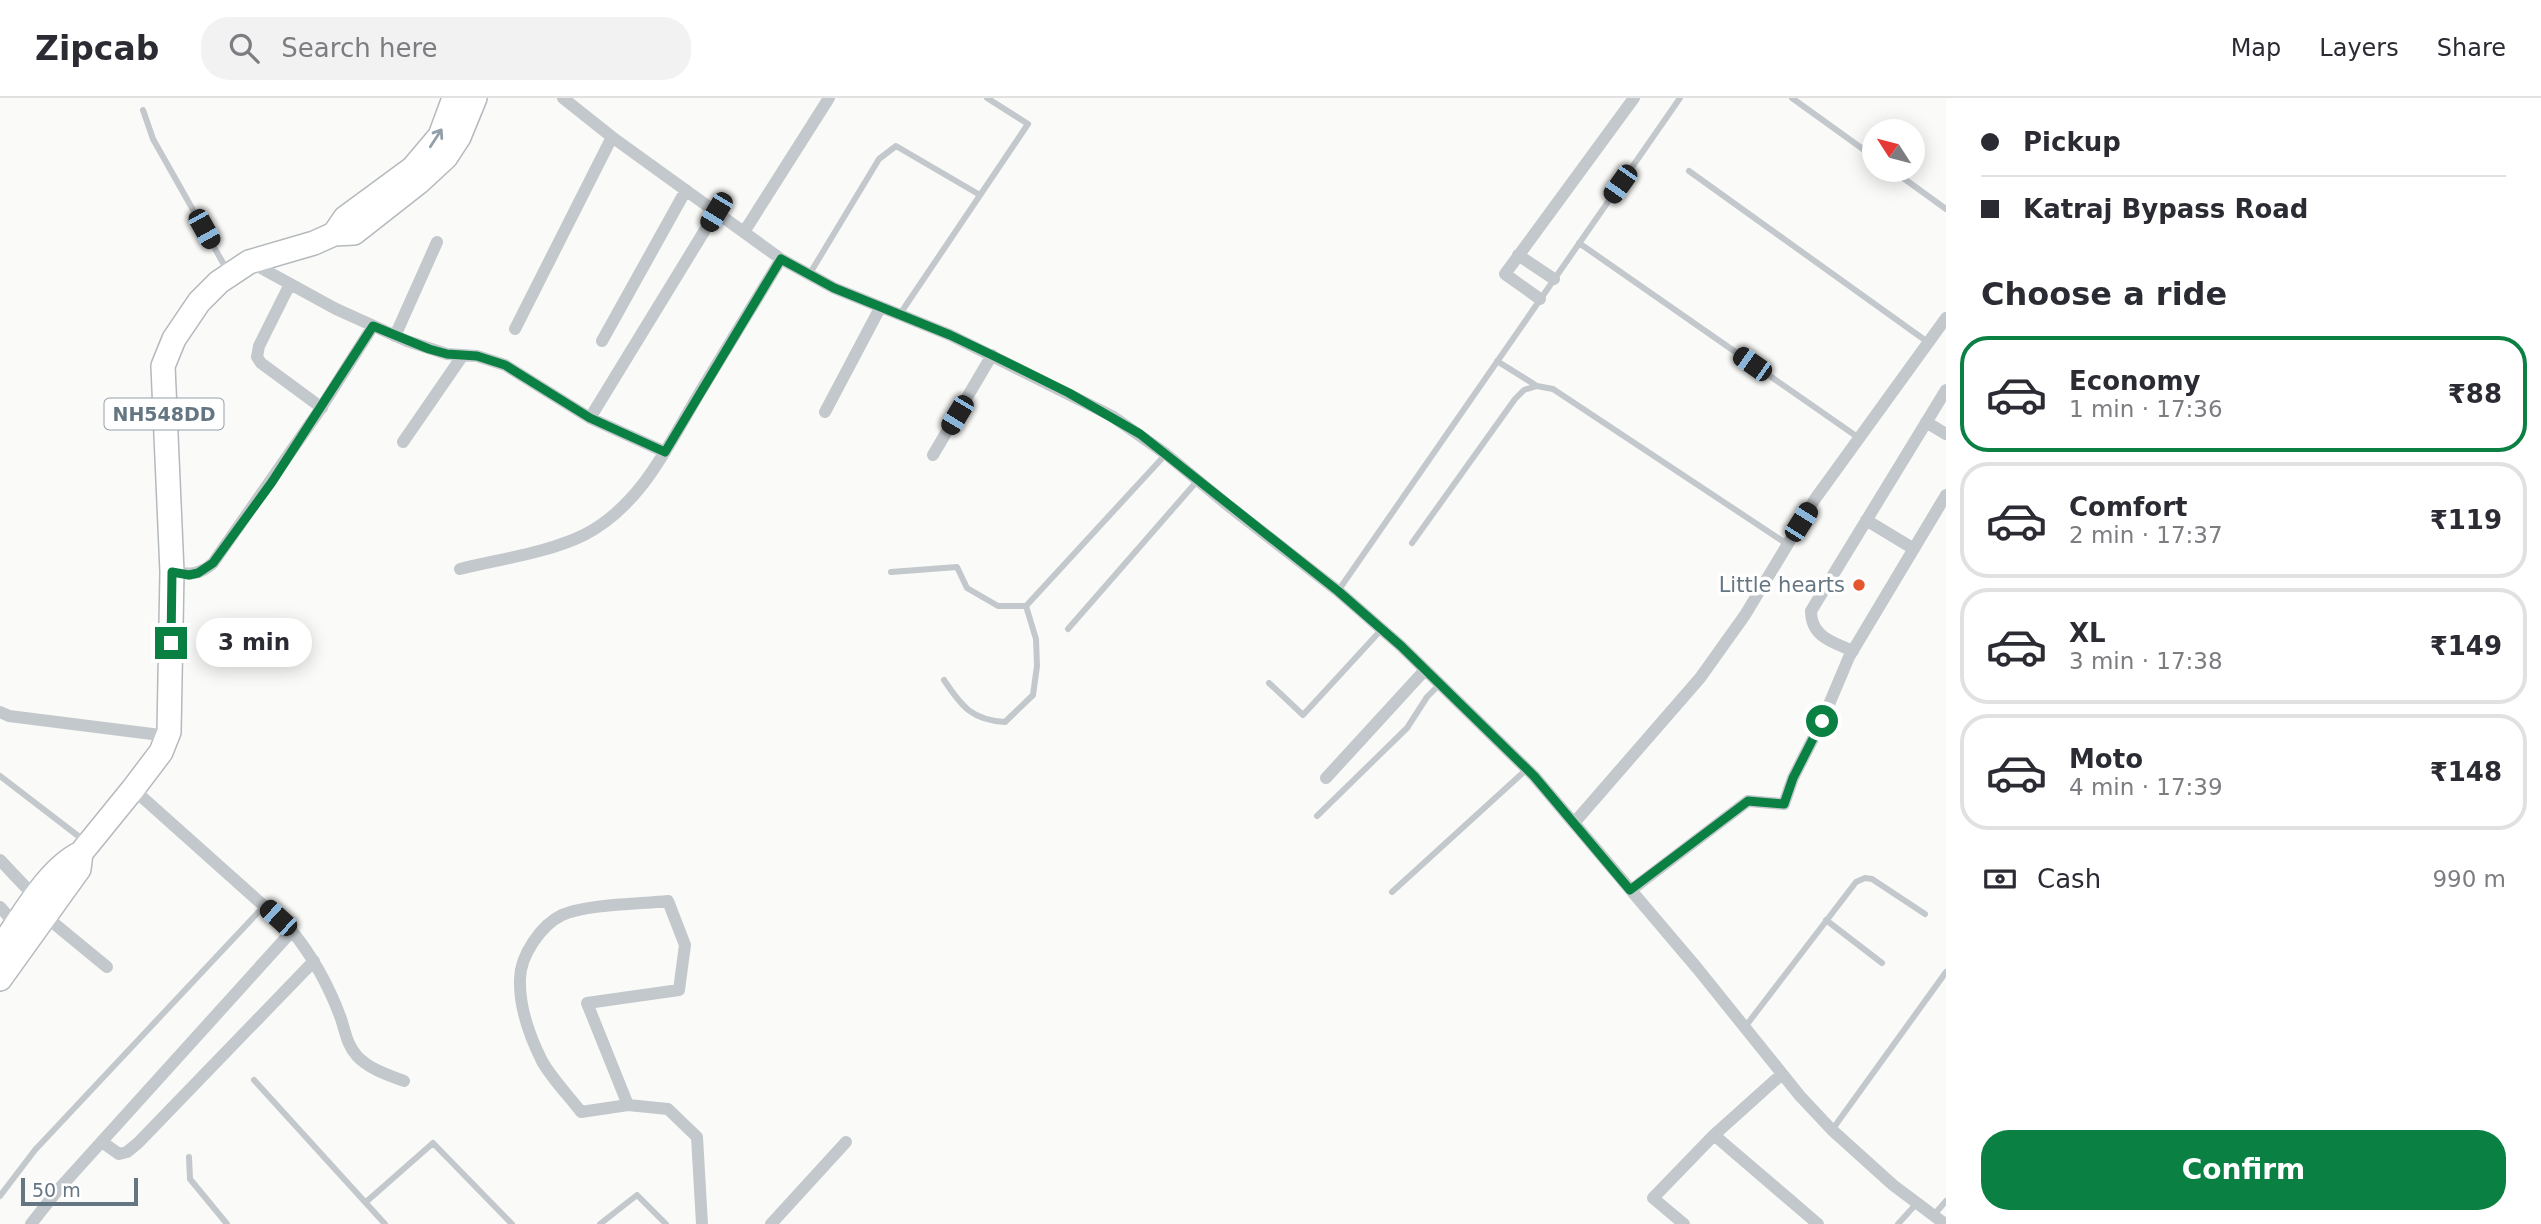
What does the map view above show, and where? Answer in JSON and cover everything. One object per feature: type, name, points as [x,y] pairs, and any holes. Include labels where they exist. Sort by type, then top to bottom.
[{"type":"highway","name":"NH548DD","points":[[334,234],[345,218],[414,168],[440,136],[454,98]]},
{"type":"highway","name":"NH548DD","points":[[169,726],[172,572],[163,366],[174,339],[199,302],[229,275],[249,262],[314,243],[334,234],[354,233],[419,182],[446,157],[459,137],[475,98]]},
{"type":"highway","points":[[0,979],[11,940],[40,907],[68,859],[84,848],[161,752],[169,726]]},
{"type":"street","points":[[563,98],[612,137],[781,259],[880,308],[950,335],[1112,416],[1166,454],[1338,591],[1382,629],[1527,769],[1832,1130],[1873,1168],[1944,1224]]},
{"type":"street","points":[[744,232],[828,98]]},
{"type":"street","points":[[1541,299],[1505,274],[1634,98]]},
{"type":"street","points":[[514,329],[612,137]]},
{"type":"street","points":[[602,341],[686,190]]},
{"type":"street","points":[[590,418],[716,212]]},
{"type":"street","points":[[395,336],[437,242]]},
{"type":"street","points":[[1518,256],[1554,279]]},
{"type":"street","points":[[460,569],[583,535],[630,498],[665,452],[781,259]]},
{"type":"street","points":[[249,262],[395,336],[429,349],[477,356],[505,365],[590,418],[665,452]]},
{"type":"street","points":[[290,284],[259,346],[257,357],[261,363],[322,408]]},
{"type":"street","points":[[825,412],[880,308]]},
{"type":"street","points":[[1574,823],[1700,678],[1745,615],[1815,499],[1946,318]]},
{"type":"street","points":[[172,572],[189,575],[198,573],[213,563],[322,408],[373,326]]},
{"type":"street","points":[[403,442],[463,355]]},
{"type":"street","points":[[933,454],[992,355]]},
{"type":"street","points":[[1853,651],[1822,637],[1814,627],[1811,611],[1946,390]]},
{"type":"street","points":[[1926,422],[1946,434]]},
{"type":"street","points":[[1630,890],[1748,801],[1784,804],[1793,778],[1853,651],[1946,495]]},
{"type":"street","points":[[1866,520],[1914,549]]},
{"type":"street","points":[[1326,778],[1425,670]]},
{"type":"street","points":[[0,712],[9,716],[169,726]]},
{"type":"street","points":[[133,789],[292,931],[314,961],[356,1056],[377,1070],[404,1081]]},
{"type":"street","points":[[0,860],[40,907],[107,967]]},
{"type":"street","points":[[628,1105],[587,1003],[679,990],[685,945],[668,901],[578,910],[562,915],[544,927],[530,948],[520,978],[526,1022],[543,1063],[581,1112],[628,1105],[668,1110],[697,1137],[702,1224]]},
{"type":"street","points":[[0,907],[11,940]]},
{"type":"street","points":[[31,1224],[292,931]]},
{"type":"street","points":[[102,1142],[119,1154],[127,1152],[138,1143],[314,961]]},
{"type":"street","points":[[1684,1224],[1653,1198],[1714,1135],[1782,1074]]},
{"type":"street","points":[[1714,1135],[1818,1224]]},
{"type":"street","points":[[771,1224],[846,1142]]},
{"type":"lane","points":[[899,316],[1028,124],[987,98]]},
{"type":"lane","points":[[1338,591],[1681,98]]},
{"type":"lane","points":[[1792,98],[1862,148]]},
{"type":"lane","points":[[143,110],[153,138],[229,275]]},
{"type":"lane","points":[[809,275],[879,159],[896,146],[980,195]]},
{"type":"lane","points":[[1689,172],[1929,343]]},
{"type":"lane","points":[[1909,182],[1946,209]]},
{"type":"lane","points":[[1579,243],[1860,439]]},
{"type":"lane","points":[[1497,361],[1537,386],[1553,389],[1568,398],[1787,544]]},
{"type":"lane","points":[[1412,543],[1500,417],[1524,390],[1537,386]]},
{"type":"lane","points":[[891,572],[957,567],[967,588],[998,606],[1026,606],[1166,454]]},
{"type":"lane","points":[[1068,629],[1198,480]]},
{"type":"lane","points":[[944,680],[960,704],[986,721],[1005,722],[1033,695],[1037,666],[1036,639],[1026,606]]},
{"type":"lane","points":[[1269,682],[1303,715],[1382,629]]},
{"type":"lane","points":[[1317,816],[1407,728],[1427,697],[1440,684]]},
{"type":"lane","points":[[1392,892],[1527,769]]},
{"type":"lane","points":[[0,775],[84,848]]},
{"type":"lane","points":[[1745,1027],[1856,882],[1865,878],[1882,884],[1924,914]]},
{"type":"lane","points":[[0,1196],[35,1150],[264,905]]},
{"type":"lane","points":[[1826,920],[1882,962]]},
{"type":"lane","points":[[1832,1130],[1946,972]]},
{"type":"lane","points":[[254,1080],[385,1224]]},
{"type":"lane","points":[[366,1202],[433,1143],[512,1224]]},
{"type":"lane","points":[[189,1157],[190,1179],[227,1224]]},
{"type":"lane","points":[[600,1224],[637,1195],[666,1224]]},
{"type":"lane","points":[[1933,1216],[1946,1201]]},
{"type":"lane","points":[[1898,1224],[1917,1203]]},
{"type":"place","name":"Little hearts","points":[[1859,585]]},
{"type":"route","points":[[171,643],[172,572],[189,575],[205,570],[213,563],[272,482],[373,326],[429,349],[447,354],[477,356],[505,365],[590,418],[665,452],[781,259],[834,288],[992,355],[1069,393],[1140,434],[1338,591],[1401,646],[1534,776],[1630,890],[1748,801],[1784,804],[1793,778],[1822,721]]}]
